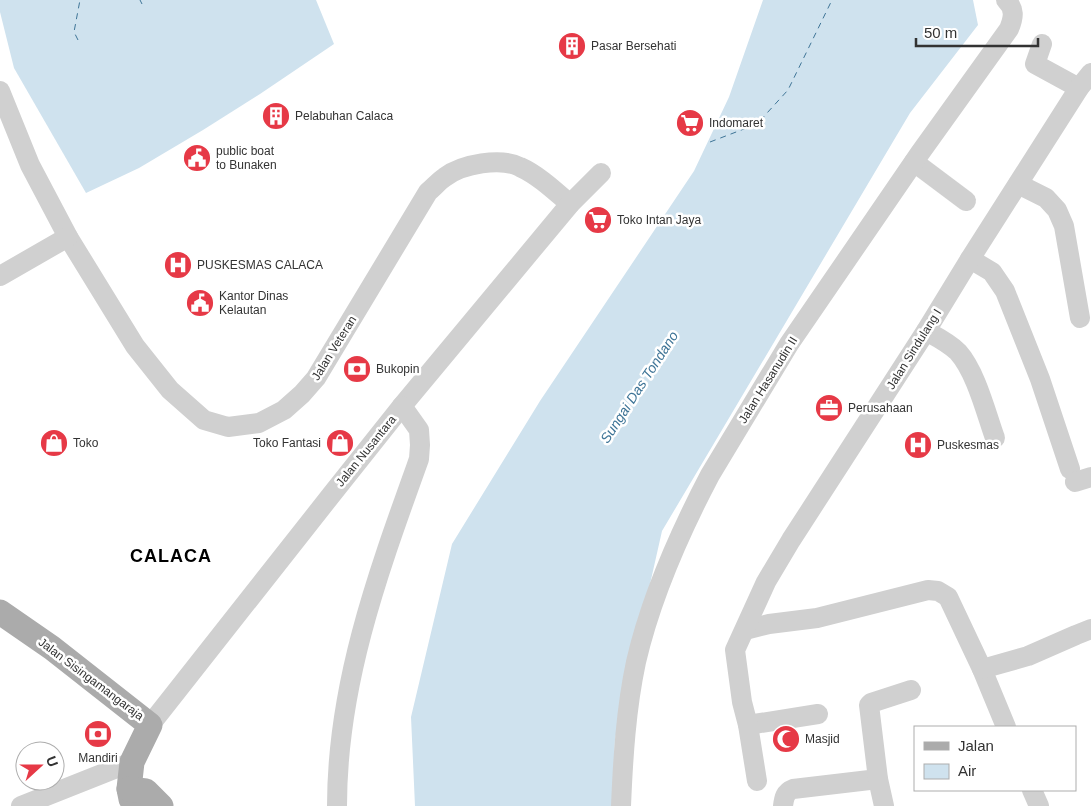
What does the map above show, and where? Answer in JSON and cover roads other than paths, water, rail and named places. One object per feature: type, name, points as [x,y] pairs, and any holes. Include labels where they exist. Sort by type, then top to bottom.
[{"type":"main road","name":"Jalan Sisingamangaraja","points":[[0,612],[52,648],[150,725],[132,762],[132,798],[146,792],[161,806]]},
{"type":"street","name":"Jalan Hasanudin II","points":[[621,806],[622,765],[630,693],[636,662],[645,628],[672,553],[710,475],[789,344],[914,162],[1009,29],[1014,13],[1006,0]]},
{"type":"street","points":[[1042,44],[1034,64],[1085,81]]},
{"type":"street","name":"Jalan Sindulang I","points":[[757,781],[748,725],[742,702],[735,650],[766,582],[926,331],[970,258],[1085,81]]},
{"type":"street","name":"Jalan Veteran","points":[[0,91],[30,164],[68,237],[135,346],[170,390],[204,420],[228,427],[259,423],[284,410],[316,378],[428,192],[446,175],[473,164],[496,162],[519,166],[542,181],[570,204]]},
{"type":"street","points":[[914,162],[966,201]]},
{"type":"street","name":"Jalan Nusantara","points":[[150,725],[402,406],[570,204],[596,178]]},
{"type":"street","points":[[1018,184],[1046,198],[1057,210],[1064,226],[1080,318]]},
{"type":"street","points":[[0,276],[68,237]]},
{"type":"street","points":[[970,258],[992,272],[1005,291],[1079,476]]},
{"type":"street","points":[[926,331],[944,340],[958,352],[968,366],[995,438]]},
{"type":"street","points":[[337,806],[341,740],[348,692],[358,646],[381,569],[419,460],[420,444],[418,430],[402,406]]},
{"type":"street","points":[[745,630],[769,624],[817,618],[934,589],[948,597],[982,669],[1006,726]]},
{"type":"street","points":[[982,669],[1028,656],[1091,630]]},
{"type":"street","points":[[884,806],[878,779],[869,705],[911,690]]},
{"type":"street","points":[[748,725],[818,714]]},
{"type":"street","points":[[21,806],[132,762]]},
{"type":"street","points":[[784,806],[785,795],[793,789],[878,779]]},
{"type":"street","points":[[1032,791],[1039,806]]},
{"type":"water","points":[[0,0],[316,0],[334,44],[203,130],[139,168],[86,193],[14,68],[0,12]]},
{"type":"water","name":"Sungai Das Tondano","points":[[763,0],[973,0],[978,25],[910,113],[662,531],[615,739],[612,806],[415,806],[411,717],[452,544],[540,401],[694,171],[729,97]]},
{"type":"place","name":"Pasar Bersehati","points":[[572,46]]},
{"type":"place","name":"Pelabuhan Calaca","points":[[276,116]]},
{"type":"place","name":"Indomaret","points":[[690,123]]},
{"type":"place","name":"public boat to Bunaken","points":[[197,158]]},
{"type":"place","name":"Toko Intan Jaya","points":[[598,220]]},
{"type":"place","name":"PUSKESMAS CALACA","points":[[178,265]]},
{"type":"place","name":"Kantor Dinas Kelautan","points":[[200,303]]},
{"type":"place","name":"Bukopin","points":[[357,369]]},
{"type":"place","name":"Perusahaan","points":[[829,408]]},
{"type":"place","name":"Toko","points":[[54,443]]},
{"type":"place","name":"Toko Fantasi","points":[[340,443]]},
{"type":"place","name":"Puskesmas","points":[[918,445]]},
{"type":"place","name":"Mandiri","points":[[98,734]]},
{"type":"place","name":"Masjid","points":[[786,739]]},
{"type":"district","name":"CALACA","points":[[171,556]]}]
